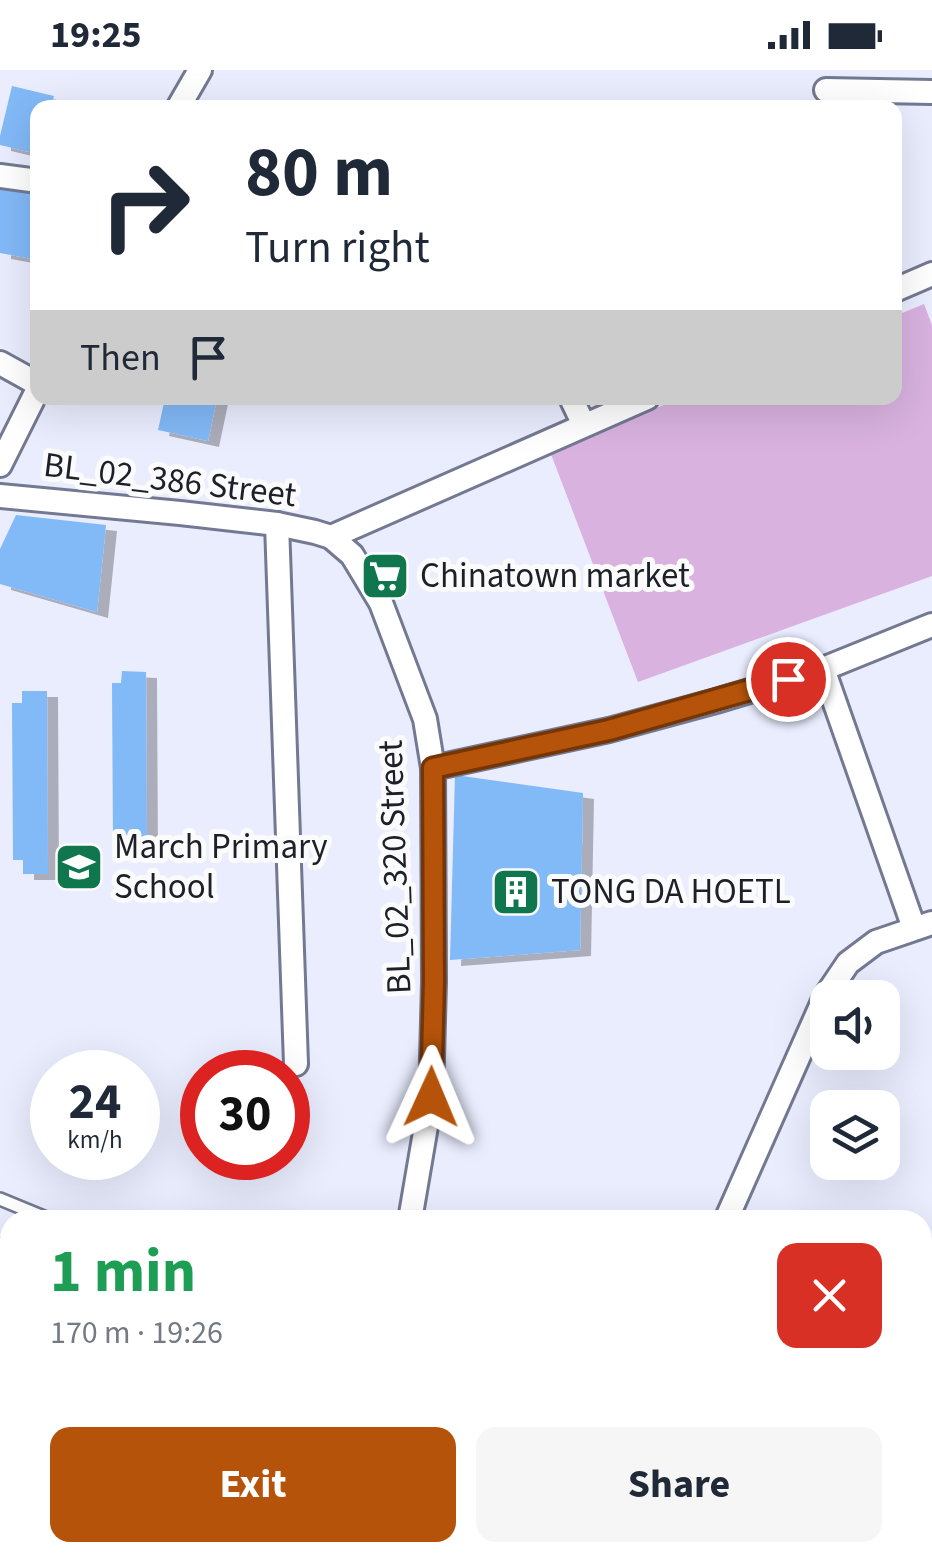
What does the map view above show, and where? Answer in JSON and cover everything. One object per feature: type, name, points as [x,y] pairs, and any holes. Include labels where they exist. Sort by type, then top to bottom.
[{"type":"street","points":[[183,100],[200,70]]},
{"type":"street","points":[[826,90],[932,92]]},
{"type":"street","points":[[0,176],[30,180]]},
{"type":"street","points":[[902,287],[932,274]]},
{"type":"street","points":[[0,363],[30,381]]},
{"type":"street","points":[[0,465],[30,403]]},
{"type":"street","points":[[574,405],[584,425]]},
{"type":"street","points":[[330,538],[631,405]]},
{"type":"street","name":"BL_02_386 Street","points":[[0,496],[277,524],[330,538]]},
{"type":"street","points":[[277,524],[296,1050]]},
{"type":"street","name":"BL_02_320 Street","points":[[330,538],[352,555],[381,603],[425,719],[433,768],[431,1097],[412,1210]]},
{"type":"street","points":[[433,768],[609,730],[823,668],[932,626]]},
{"type":"street","points":[[730,1210],[826,997],[848,963],[876,942],[923,925],[823,668]]},
{"type":"lane","points":[[0,1200],[26,1210]]},
{"type":"shaded area","points":[[924,304],[932,325],[932,576],[638,682],[549,449],[664,405],[902,405],[902,313]]},
{"type":"building","points":[[12,86],[54,96],[53,100],[30,100],[30,152],[0,145]]},
{"type":"building","points":[[0,188],[30,194],[30,259],[0,253]]},
{"type":"building","points":[[163,405],[216,405],[208,441],[158,430]]},
{"type":"building","points":[[16,515],[106,525],[97,612],[0,584],[0,549]]},
{"type":"building","points":[[122,671],[146,672],[147,855],[122,855],[122,841],[113,841],[112,683],[121,683]]},
{"type":"building","points":[[22,691],[47,691],[48,874],[23,874],[23,860],[13,860],[12,703],[22,703]]},
{"type":"building","name":"TONG DA HOETL","points":[[455,775],[583,793],[580,950],[450,960]]},
{"type":"place","name":"Chinatown market","points":[[385,576]]},
{"type":"place","name":"March Primary School","points":[[79,867]]},
{"type":"place","name":"TONG DA HOETL","points":[[516,892]]},
{"type":"route","points":[[431,1097],[433,768],[609,730],[788,679]]}]
